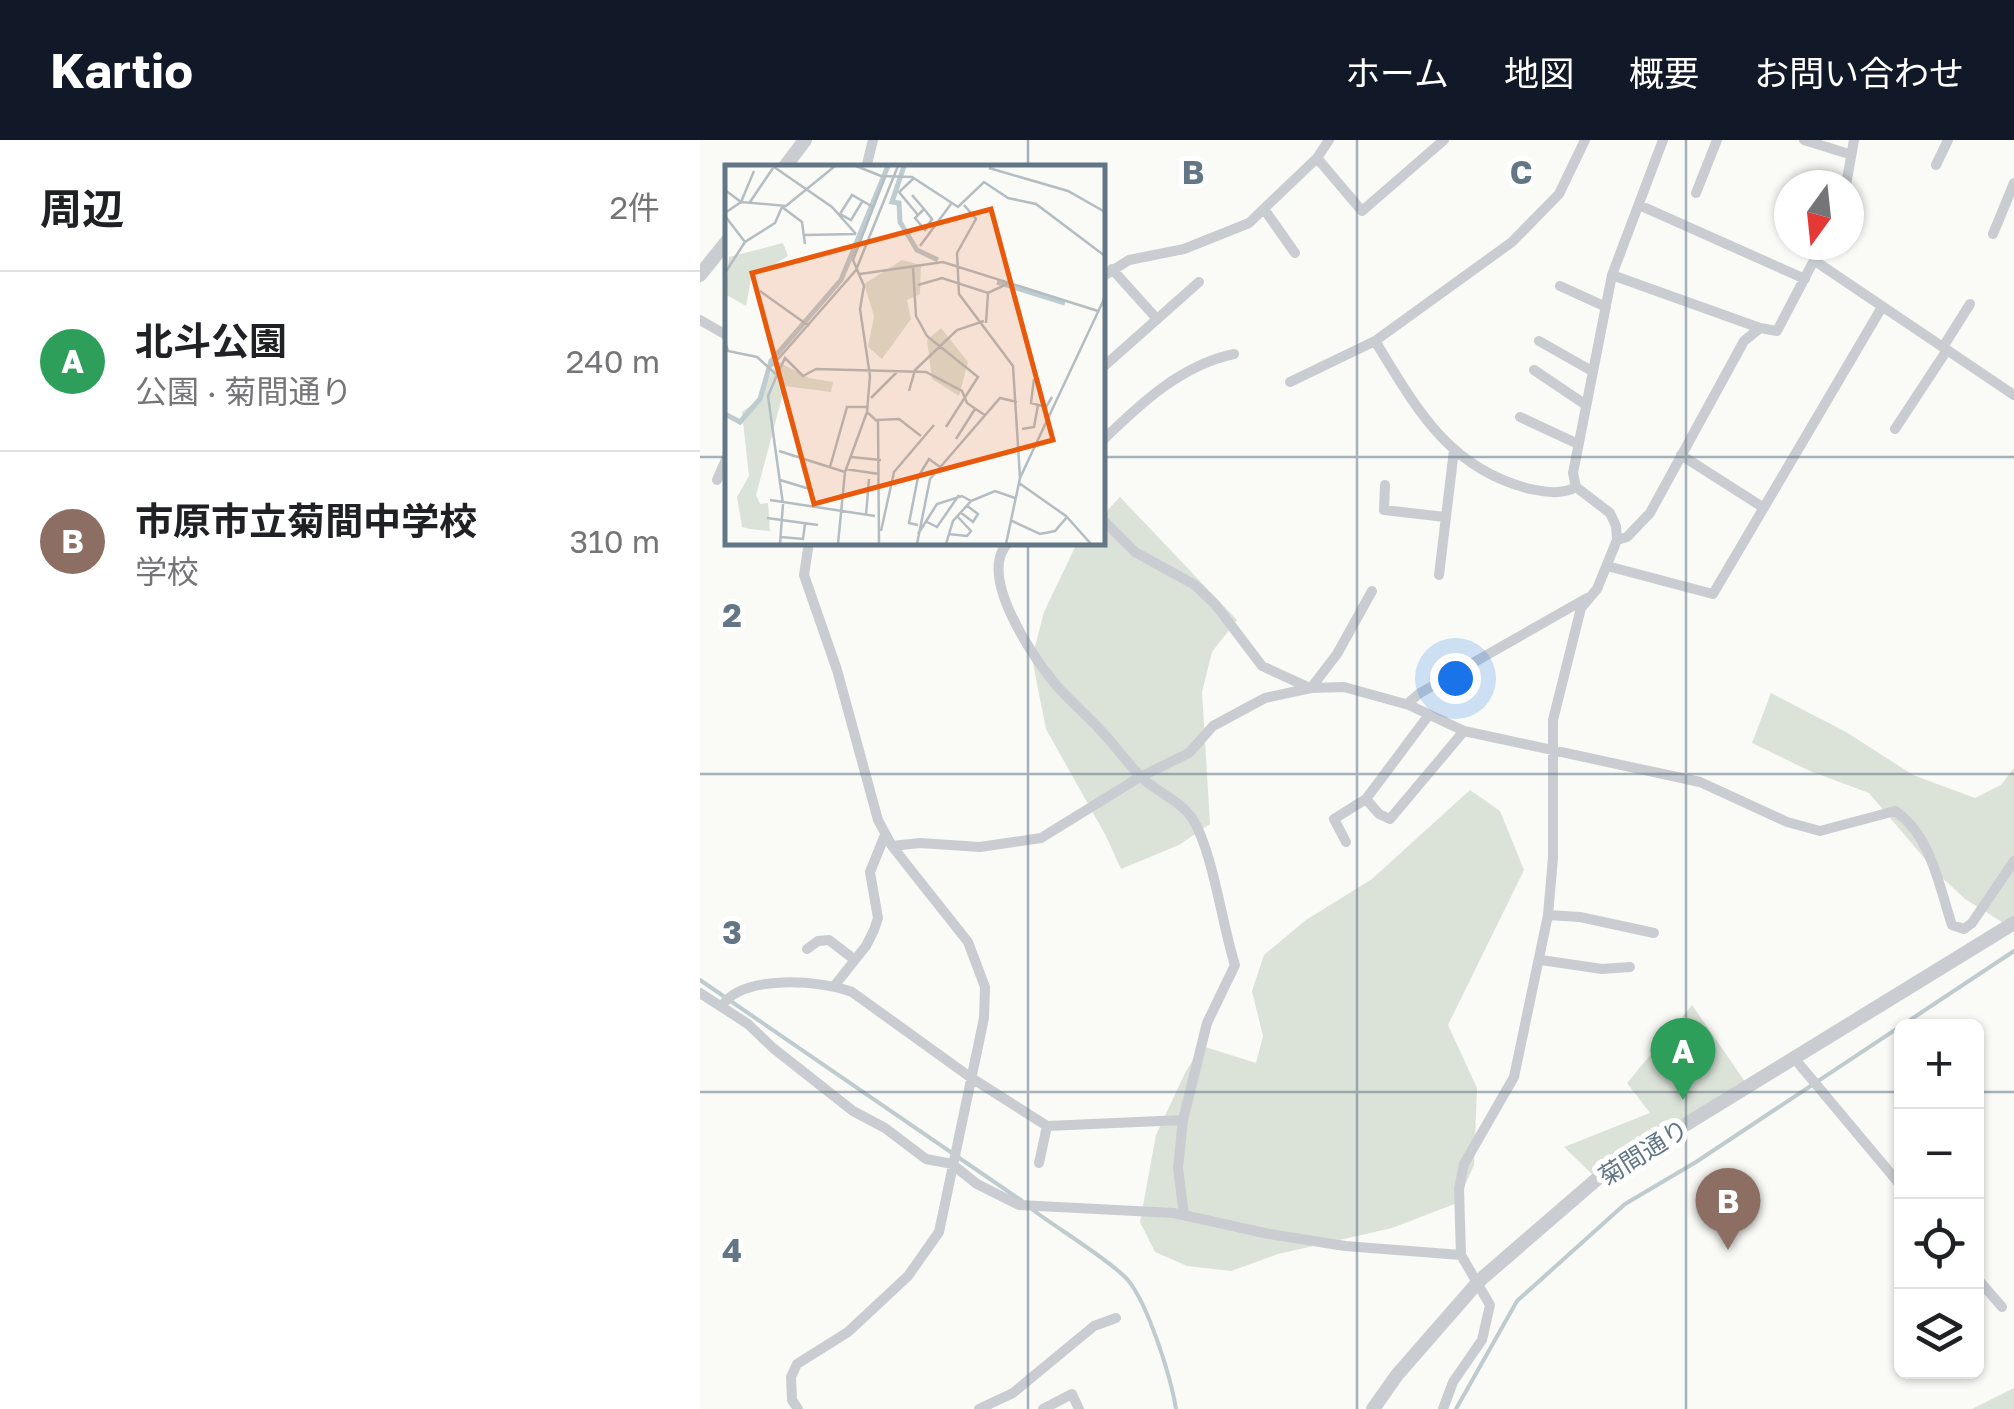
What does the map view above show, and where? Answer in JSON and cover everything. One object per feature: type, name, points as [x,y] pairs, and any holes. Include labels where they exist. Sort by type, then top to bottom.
[{"type":"street","points":[[786,165],[805,140]]},
{"type":"street","points":[[867,165],[873,140]]},
{"type":"street","points":[[1105,275],[1129,260],[1184,250],[1248,223],[1317,158],[1328,140]]},
{"type":"street","points":[[1317,158],[1362,212],[1444,140]]},
{"type":"street","points":[[1290,382],[1374,340],[1512,242],[1559,194],[1585,140]]},
{"type":"street","points":[[1443,1409],[1453,1382],[1482,1340],[1490,1305],[1462,1255],[1459,1188],[1464,1164],[1514,1077],[1548,914],[1553,858],[1553,720],[1582,608],[1617,540],[1610,513],[1576,487],[1573,473],[1578,444],[1612,276],[1663,140]]},
{"type":"street","points":[[1696,193],[1717,140]]},
{"type":"street","points":[[1804,140],[1850,154]]},
{"type":"street","points":[[1848,170],[1854,140]]},
{"type":"street","points":[[1936,165],[1948,140]]},
{"type":"street","points":[[1993,234],[2014,183]]},
{"type":"street","points":[[1639,205],[1805,279]]},
{"type":"street","points":[[1264,210],[1295,253]]},
{"type":"street","points":[[2001,215],[2014,220]]},
{"type":"street","points":[[700,274],[725,244]]},
{"type":"street","points":[[1612,276],[1778,331],[1814,261],[2014,395]]},
{"type":"street","points":[[1112,269],[1157,319]]},
{"type":"street","points":[[1105,365],[1199,282]]},
{"type":"street","points":[[1560,286],[1606,306]]},
{"type":"street","points":[[1895,429],[1970,304]]},
{"type":"street","points":[[1606,566],[1713,594],[1882,307]]},
{"type":"street","points":[[700,320],[725,334]]},
{"type":"street","points":[[1617,540],[1626,537],[1650,513],[1744,341],[1760,328]]},
{"type":"street","points":[[1374,340],[1425,422],[1454,450],[1511,484],[1548,493],[1576,487]]},
{"type":"street","points":[[1539,342],[1592,371]]},
{"type":"street","points":[[1105,437],[1173,380],[1234,354]]},
{"type":"street","points":[[1534,370],[1586,404]]},
{"type":"street","points":[[1520,416],[1578,444]]},
{"type":"street","points":[[1439,575],[1454,450]]},
{"type":"street","points":[[1681,456],[1764,508]]},
{"type":"street","points":[[1385,485],[1384,510],[1445,518]]},
{"type":"street","points":[[1105,522],[1135,552],[1205,594],[1262,666],[1311,688]]},
{"type":"street","points":[[798,1409],[792,1400],[791,1376],[796,1364],[848,1332],[908,1276],[938,1232],[984,1018],[985,987],[968,942],[886,835],[869,792],[826,635],[804,575],[809,545]]},
{"type":"street","points":[[1006,545],[998,567],[1000,582],[1017,628],[1059,688],[1140,777],[1190,815],[1204,847],[1235,965],[1207,1024],[1183,1120],[1178,1168],[1184,1215]]},
{"type":"street","points":[[1311,688],[1372,592]]},
{"type":"street","points":[[1407,704],[1591,596]]},
{"type":"street","points":[[892,846],[920,843],[980,847],[1041,838],[1140,777],[1189,753],[1212,726],[1265,698],[1311,688],[1344,687],[1407,704],[1464,730],[1700,782],[1787,822],[1820,831],[1895,811],[1908,820],[1924,842],[1952,926],[1964,929],[1972,923],[2014,861]]},
{"type":"street","points":[[1346,842],[1334,819],[1366,799],[1428,716]]},
{"type":"street","points":[[1366,799],[1379,814],[1390,818],[1464,730]]},
{"type":"street","points":[[835,986],[866,946],[878,918],[870,872],[886,835]]},
{"type":"street","points":[[1548,914],[1654,934]]},
{"type":"street","name":"菊間通り","points":[[1373,1409],[1397,1375],[1479,1281],[1597,1180],[2014,923]]},
{"type":"street","points":[[806,949],[818,941],[829,940],[855,960]]},
{"type":"street","points":[[1541,960],[1602,969],[1630,967]]},
{"type":"street","points":[[722,1006],[735,992],[753,986],[835,986],[852,992],[970,1077],[1047,1126],[1183,1120]]},
{"type":"street","points":[[700,993],[722,1006],[853,1112],[886,1128],[926,1159],[952,1164],[977,1184],[1030,1208],[1184,1215],[1345,1246],[1462,1255]]},
{"type":"street","points":[[1794,1058],[1894,1177]]},
{"type":"street","points":[[1039,1163],[1047,1126]]},
{"type":"street","points":[[1984,1286],[2002,1307]]},
{"type":"street","points":[[980,1409],[1013,1393],[1094,1326],[1116,1318]]},
{"type":"street","points":[[1043,1409],[1072,1394],[1079,1409]]},
{"type":"shaded area","points":[[1120,497],[1237,620],[1212,652],[1202,692],[1210,824],[1179,845],[1121,869],[1046,729],[1032,658],[1044,612],[1076,545],[1105,545],[1105,513]]},
{"type":"shaded area","points":[[1771,693],[1846,732],[1913,775],[1975,798],[2001,785],[2014,768],[2014,925],[2010,927],[1965,899],[1936,872],[1869,793],[1752,743]]},
{"type":"shaded area","points":[[1470,790],[1500,811],[1524,870],[1448,1025],[1477,1088],[1474,1165],[1457,1203],[1392,1228],[1278,1254],[1231,1271],[1187,1266],[1155,1252],[1140,1222],[1156,1135],[1202,1046],[1256,1063],[1263,1036],[1252,991],[1264,955],[1306,920],[1372,879]]},
{"type":"shaded area","points":[[1692,1005],[1748,1086],[1597,1179],[1564,1147],[1650,1113],[1627,1083]]},
{"type":"shaded area","points":[[2014,1388],[2014,1409],[1972,1409]]},
{"type":"waterway","points":[[1456,1409],[1517,1301],[1625,1204],[1696,1162],[2014,951]]},
{"type":"waterway","points":[[700,980],[1022,1201]]},
{"type":"waterway","points":[[1033,1210],[1118,1271],[1135,1290],[1164,1361],[1176,1409]]},
{"type":"place","name":"北斗公園","points":[[1683,1100]]},
{"type":"place","name":"市原市立菊間中学校","points":[[1728,1250]]}]
